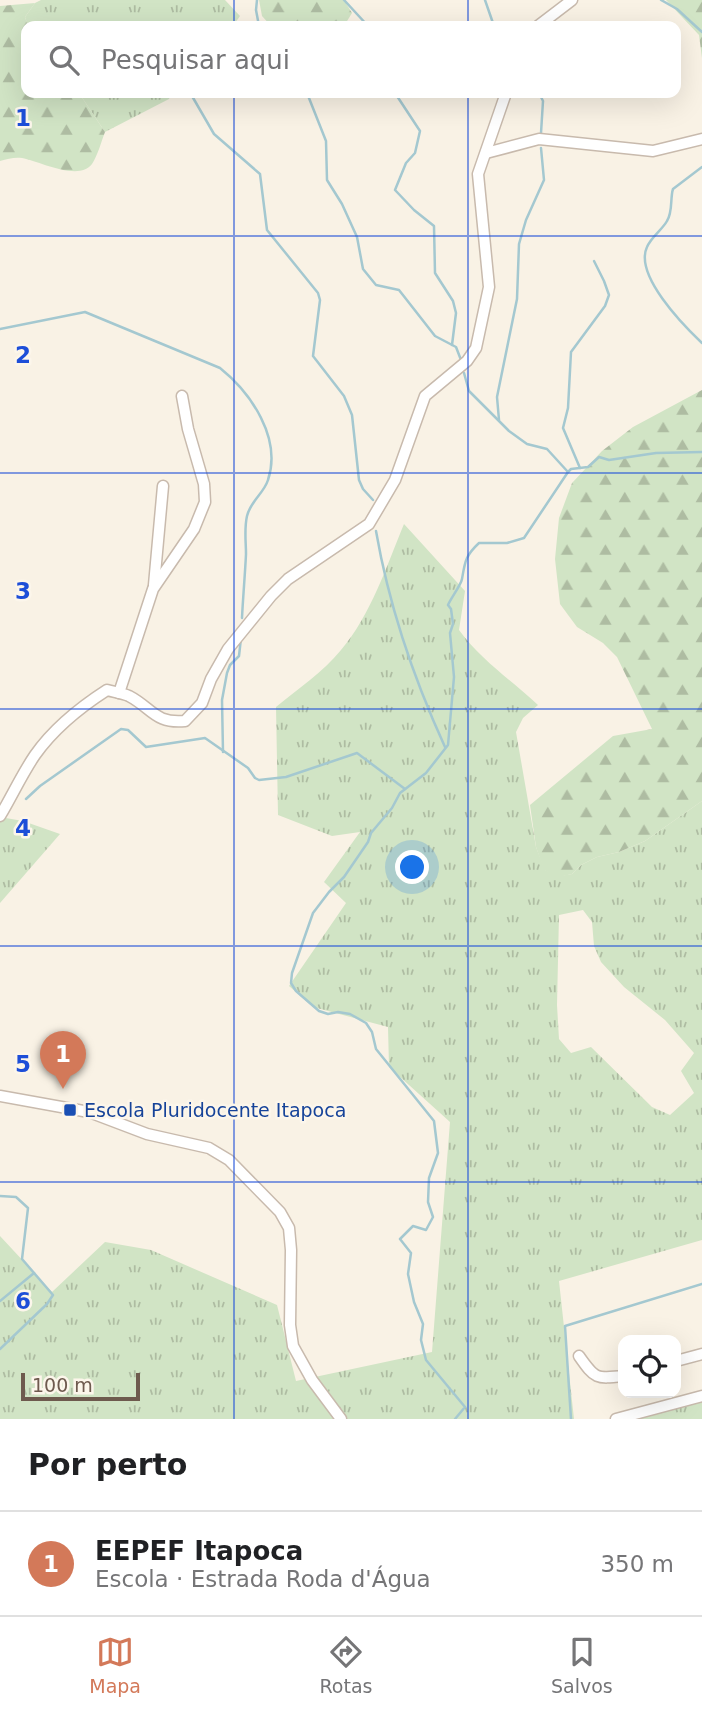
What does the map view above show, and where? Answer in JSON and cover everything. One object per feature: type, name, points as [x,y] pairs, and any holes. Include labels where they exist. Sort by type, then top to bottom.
[{"type":"street","points":[[545,21],[572,0]]},
{"type":"street","points":[[0,816],[34,756],[53,733],[83,705],[107,690],[128,696],[159,718],[173,722],[185,721],[202,703],[211,679],[228,649],[271,596],[288,579],[369,524],[395,480],[425,396],[467,361],[476,348],[489,287],[478,174],[504,98]]},
{"type":"street","points":[[486,153],[540,139],[653,151],[702,139]]},
{"type":"street","points":[[153,589],[194,529],[205,502],[205,489],[182,396]]},
{"type":"street","points":[[119,693],[153,589],[163,486]]},
{"type":"street","points":[[0,1096],[89,1112],[146,1134],[208,1149],[229,1160],[280,1212],[289,1228],[290,1325],[293,1346],[308,1374],[341,1419]]},
{"type":"street","points":[[681,1360],[702,1354]]},
{"type":"street","points":[[579,1356],[597,1377],[618,1376]]},
{"type":"street","points":[[616,1419],[702,1396]]},
{"type":"green space","points":[[41,0],[225,0],[240,16],[236,21],[26,21],[25,17],[35,3]]},
{"type":"green space","points":[[259,0],[344,0],[352,13],[347,21],[266,21],[262,16]]},
{"type":"green space","points":[[666,0],[702,0],[702,58],[699,35]]},
{"type":"green space","points":[[35,3],[25,17],[26,21],[21,21],[21,98],[82,98],[105,132],[92,164],[86,169],[69,171],[22,158],[0,161],[0,6]]},
{"type":"green space","points":[[82,98],[170,98],[169,99],[105,132]]},
{"type":"green space","points":[[702,390],[702,801],[645,841],[619,852],[597,857],[581,865],[572,874],[559,877],[544,870],[536,847],[530,805],[613,736],[652,729],[617,657],[603,643],[577,627],[560,604],[555,559],[559,518],[572,483],[602,451],[633,427]]},
{"type":"green space","points":[[404,524],[465,591],[459,630],[487,660],[538,705],[523,718],[516,732],[536,847],[545,870],[560,876],[572,874],[581,865],[597,857],[619,852],[645,841],[702,801],[702,1240],[559,1281],[574,1419],[0,1419],[0,1236],[52,1292],[105,1242],[151,1250],[277,1305],[296,1381],[432,1352],[450,1122],[389,1067],[388,1027],[313,1007],[289,986],[346,903],[324,882],[360,832],[332,836],[278,815],[276,707],[326,666],[352,636],[370,606]],"holes":[[[583,910],[592,922],[594,946],[601,962],[624,987],[665,1020],[694,1053],[681,1071],[694,1093],[670,1115],[652,1107],[591,1047],[571,1053],[559,1039],[559,915]]]},
{"type":"green space","points":[[0,817],[23,821],[60,834],[0,903]]},
{"type":"green space","points":[[702,1395],[702,1419],[623,1419]]},
{"type":"waterway","points":[[257,0],[258,21]]},
{"type":"waterway","points":[[344,0],[363,21]]},
{"type":"waterway","points":[[485,0],[492,21]]},
{"type":"waterway","points":[[661,0],[677,9],[702,32]]},
{"type":"waterway","points":[[193,98],[214,134],[260,174],[267,230],[318,293],[320,300],[313,356],[344,396],[352,415],[359,480],[373,500]]},
{"type":"waterway","points":[[309,98],[326,141],[327,180],[357,237],[363,269],[376,285],[399,290],[435,336],[456,347],[461,360]]},
{"type":"waterway","points":[[398,98],[420,131],[415,153],[406,163],[395,190],[434,226],[435,273],[453,301],[456,313],[452,345]]},
{"type":"waterway","points":[[541,133],[542,98]]},
{"type":"waterway","points":[[499,420],[497,397],[517,299],[519,244],[526,220],[544,180],[541,148]]},
{"type":"waterway","points":[[702,167],[673,189],[669,217],[649,243],[645,258],[647,271],[663,299],[702,343]]},
{"type":"waterway","points":[[580,468],[563,428],[568,408],[571,352],[605,306],[609,295],[594,261]]},
{"type":"waterway","points":[[0,329],[85,312],[220,368],[243,390],[253,403],[267,433],[271,464],[266,485],[247,516],[242,618]]},
{"type":"waterway","points":[[464,373],[469,391],[509,431],[527,444],[547,449],[568,472]]},
{"type":"waterway","points":[[455,1419],[465,1407],[426,1360],[421,1340],[423,1324],[414,1302],[408,1274],[411,1253],[400,1239],[413,1226],[426,1230],[433,1217],[428,1202],[429,1178],[438,1153],[434,1121],[376,1049],[372,1032],[366,1023],[350,1014],[328,1014],[319,1011],[296,991],[291,983],[292,973],[313,913],[344,877],[400,793],[426,773],[448,745],[454,677],[450,633],[453,624],[448,605],[461,582],[471,552],[479,543],[507,543],[524,538],[571,469],[588,467],[599,457],[609,460],[656,453],[702,452]]},
{"type":"waterway","points":[[376,531],[403,641],[445,747]]},
{"type":"waterway","points":[[223,752],[222,700],[230,665],[239,656],[241,638]]},
{"type":"waterway","points":[[26,799],[40,786],[121,729],[128,730],[146,747],[205,738],[248,768],[259,780],[286,777],[357,753],[405,789]]},
{"type":"waterway","points":[[0,1196],[16,1197],[28,1208],[22,1259],[53,1295],[0,1349]]},
{"type":"waterway","points":[[0,1301],[34,1273]]},
{"type":"waterway","points":[[571,1419],[565,1326],[702,1284]]},
{"type":"place","name":"EEPEF Itapoca","points":[[63,1089]]},
{"type":"place","name":"Escola Pluridocente Itapoca","points":[[70,1110]]}]
